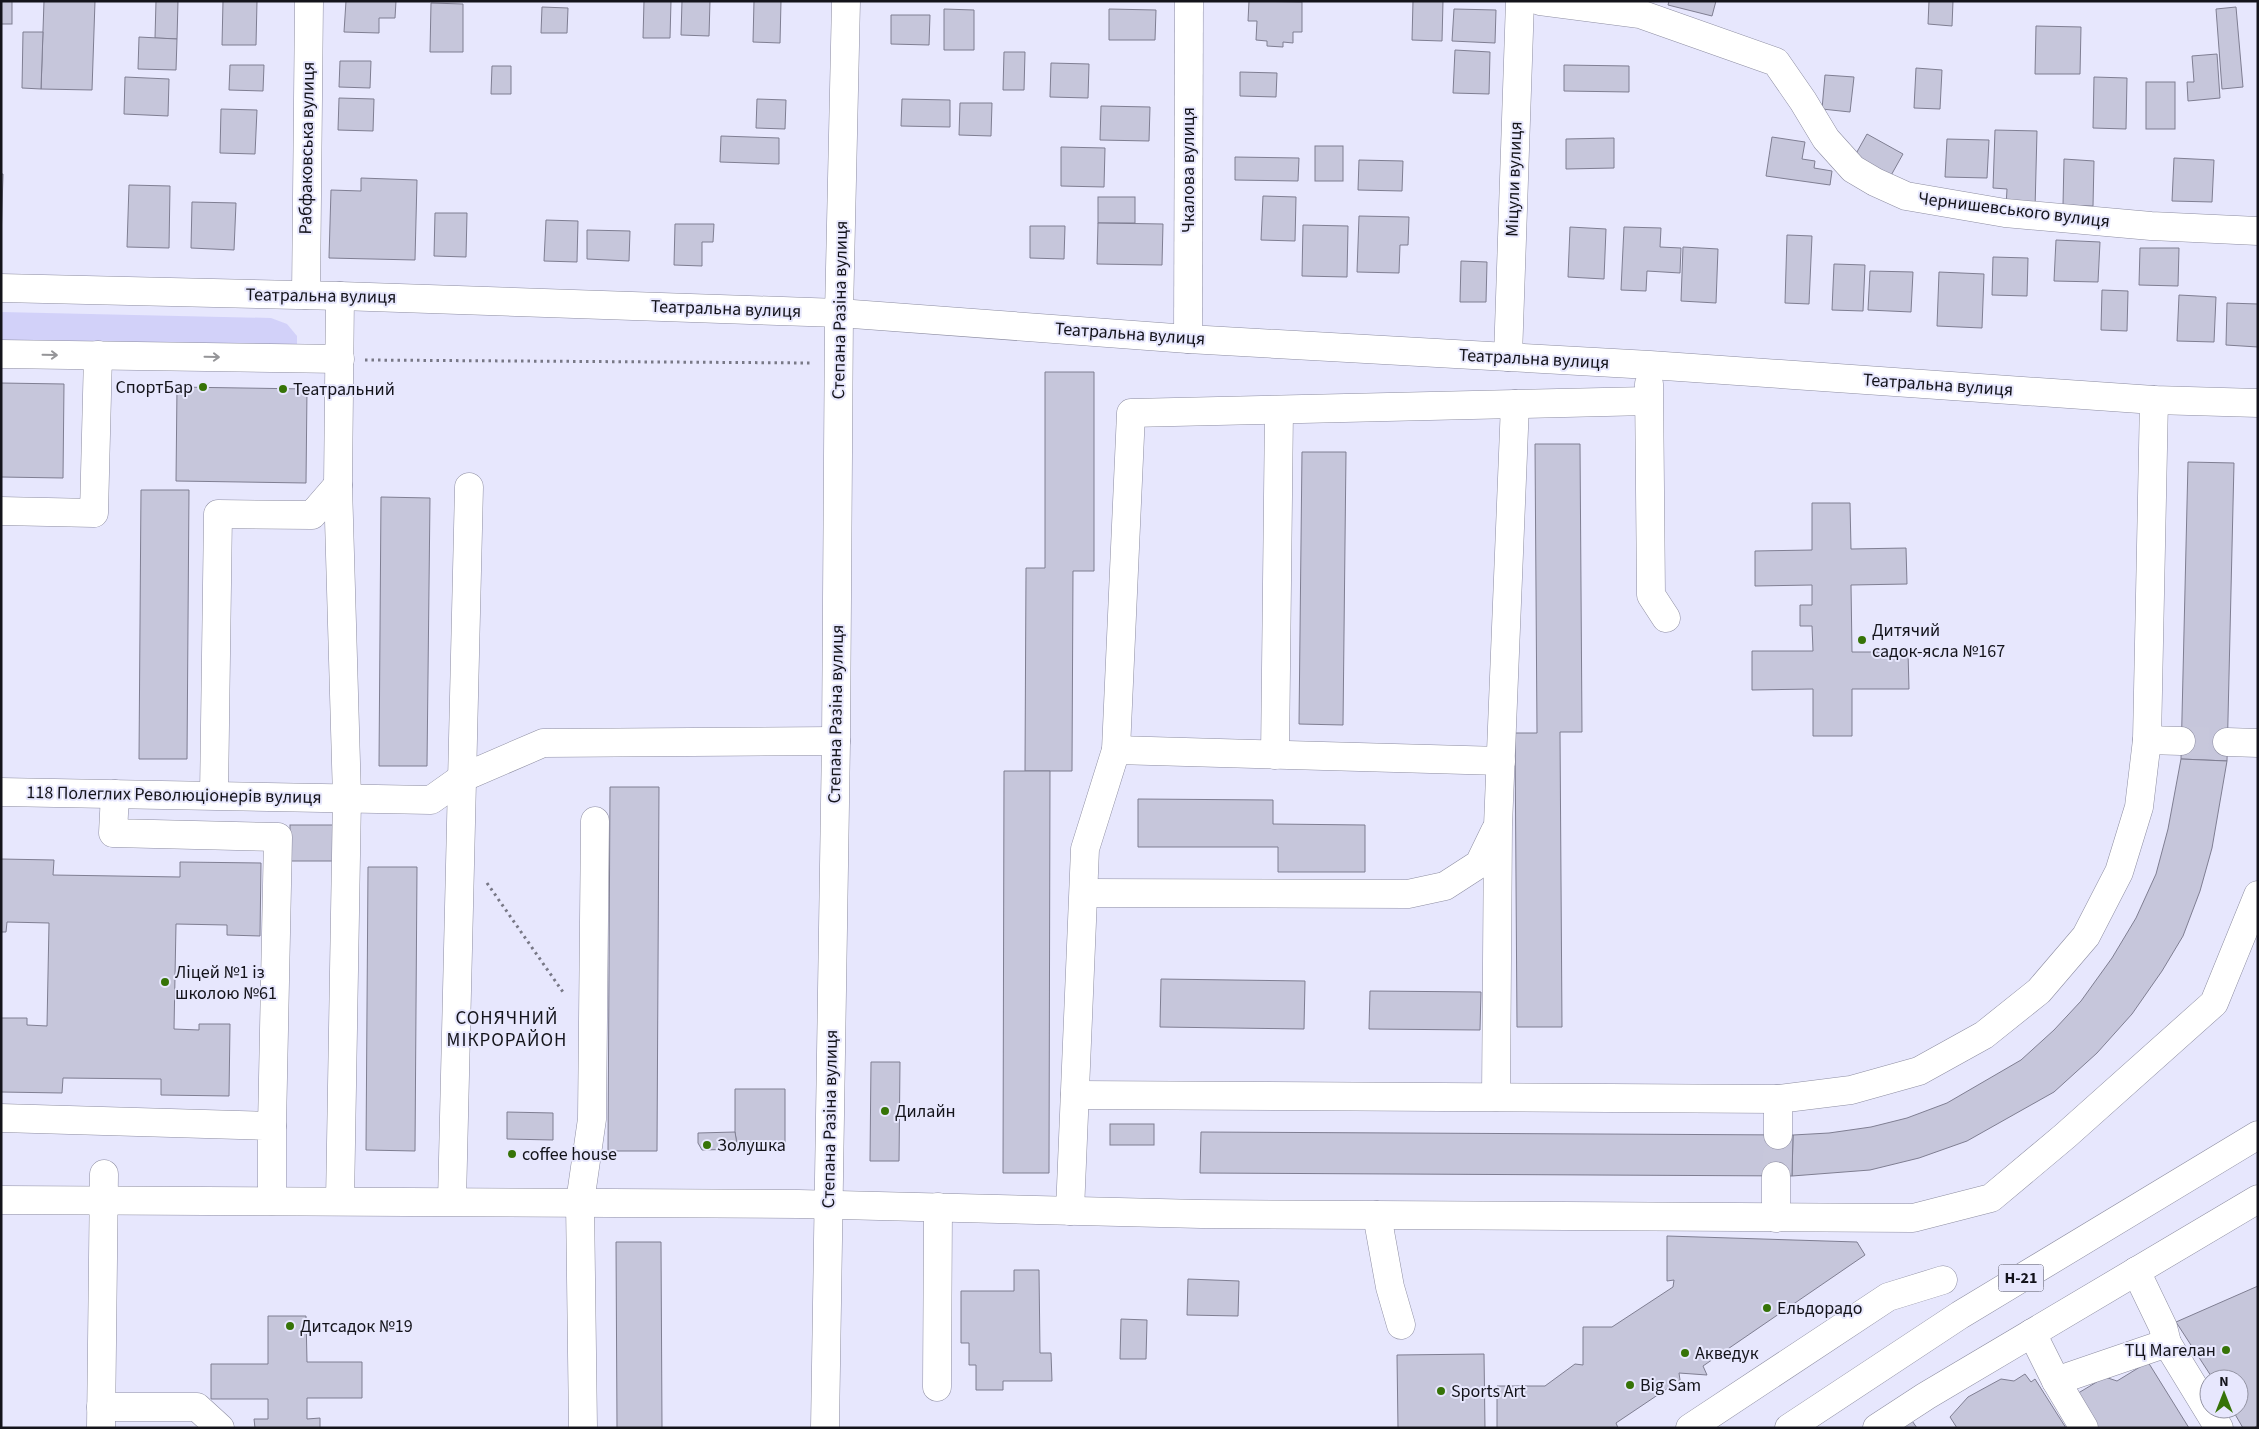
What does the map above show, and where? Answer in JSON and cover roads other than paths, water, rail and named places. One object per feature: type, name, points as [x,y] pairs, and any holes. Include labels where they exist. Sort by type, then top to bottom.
[{"type":"street","name":"Рабфаковська вулиця","points":[[306,295],[309,1]]},
{"type":"street","name":"Степана Разіна вулиця","points":[[825,1428],[836,741],[839,313],[846,1]]},
{"type":"street","name":"Чкалова вулиця","points":[[1188,338],[1189,1]]},
{"type":"street","name":"Міцули вулиця","points":[[1508,357],[1520,1]]},
{"type":"street","name":"Чернишевського вулиця","points":[[1540,1],[1640,14],[1776,62],[1804,101],[1826,139],[1853,169],[1875,182],[1906,196],[2014,214],[2151,226],[2258,231]]},
{"type":"street","name":"Театральна вулиця","points":[[1,288],[340,296],[839,313],[1188,338],[1650,365],[2154,400],[2258,403]]},
{"type":"street","points":[[340,296],[338,485],[347,798],[340,1201]]},
{"type":"street","points":[[1,354],[340,359]]},
{"type":"street","points":[[1,511],[94,513],[98,355]]},
{"type":"street","points":[[1650,365],[1648,401],[1651,595],[1666,618]]},
{"type":"street","points":[[1075,1095],[1778,1099],[1851,1090],[1919,1071],[1984,1035],[2039,991],[2086,936],[2119,872],[2139,807],[2147,740],[2154,400]]},
{"type":"street","points":[[1070,1211],[1085,849],[1116,750],[1131,413],[1648,401]]},
{"type":"street","points":[[1496,1098],[1498,826],[1515,404]]},
{"type":"street","points":[[1274,755],[1279,410]]},
{"type":"street","points":[[214,795],[218,514],[312,515],[338,485]]},
{"type":"street","points":[[452,1201],[469,487]]},
{"type":"street","points":[[2147,740],[2181,741]]},
{"type":"street","name":"118 Полеглих Революціонерів вулиця","points":[[1,792],[431,800],[462,778],[543,743],[836,741]]},
{"type":"street","points":[[2227,742],[2258,743]]},
{"type":"street","points":[[1116,750],[1501,761]]},
{"type":"street","points":[[115,794],[112,833],[278,837],[272,1201]]},
{"type":"street","points":[[583,1428],[580,1202],[592,1119],[595,821]]},
{"type":"street","points":[[1084,893],[1408,894],[1445,886],[1479,864],[1498,826]]},
{"type":"street","points":[[1,1200],[829,1204],[1201,1214],[1913,1218],[1991,1198],[2065,1136],[2214,1003],[2258,895]]},
{"type":"street","points":[[1778,1099],[1778,1135]]},
{"type":"street","points":[[1,1118],[272,1126]]},
{"type":"street","name":"Н-21","points":[[1789,1428],[1960,1315],[2258,1135]]},
{"type":"street","points":[[104,1174],[101,1418],[197,1407],[220,1428]]},
{"type":"street","points":[[1776,1176],[1776,1218]]},
{"type":"street","points":[[1877,1428],[2032,1332],[2258,1199]]},
{"type":"street","points":[[937,1388],[938,1207]]},
{"type":"street","points":[[1377,1215],[1390,1287],[1401,1325]]},
{"type":"street","points":[[2136,1271],[2163,1327],[2167,1343],[2219,1428]]},
{"type":"street","points":[[1690,1428],[1888,1298],[1943,1280]]},
{"type":"street","points":[[2032,1332],[2056,1381],[2084,1428]]},
{"type":"street","points":[[2056,1381],[2167,1343]]},
{"type":"tunnel","points":[[2181,741],[2227,742]]},
{"type":"tunnel","points":[[1776,1176],[1778,1135]]},
{"type":"place","name":"СпортБар","points":[[203,387]]},
{"type":"place","name":"Театральний","points":[[283,389]]},
{"type":"place","name":"Дитячий садок-ясла №167","points":[[1862,640]]},
{"type":"place","name":"Ліцей №1 із школою №61","points":[[165,982]]},
{"type":"place","name":"Дилайн","points":[[885,1111]]},
{"type":"place","name":"Золушка","points":[[707,1145]]},
{"type":"place","name":"coffee house","points":[[512,1154]]},
{"type":"place","name":"Ельдорадо","points":[[1767,1308]]},
{"type":"place","name":"Дитсадок №19","points":[[290,1326]]},
{"type":"place","name":"ТЦ Магелан","points":[[2226,1350]]},
{"type":"place","name":"Акведук","points":[[1685,1353]]},
{"type":"place","name":"Big Sam","points":[[1630,1385]]},
{"type":"place","name":"Sports Art","points":[[1441,1391]]},
{"type":"district","name":"СОНЯЧНИЙ МІКРОРАЙОН","points":[[507,1029]]}]
